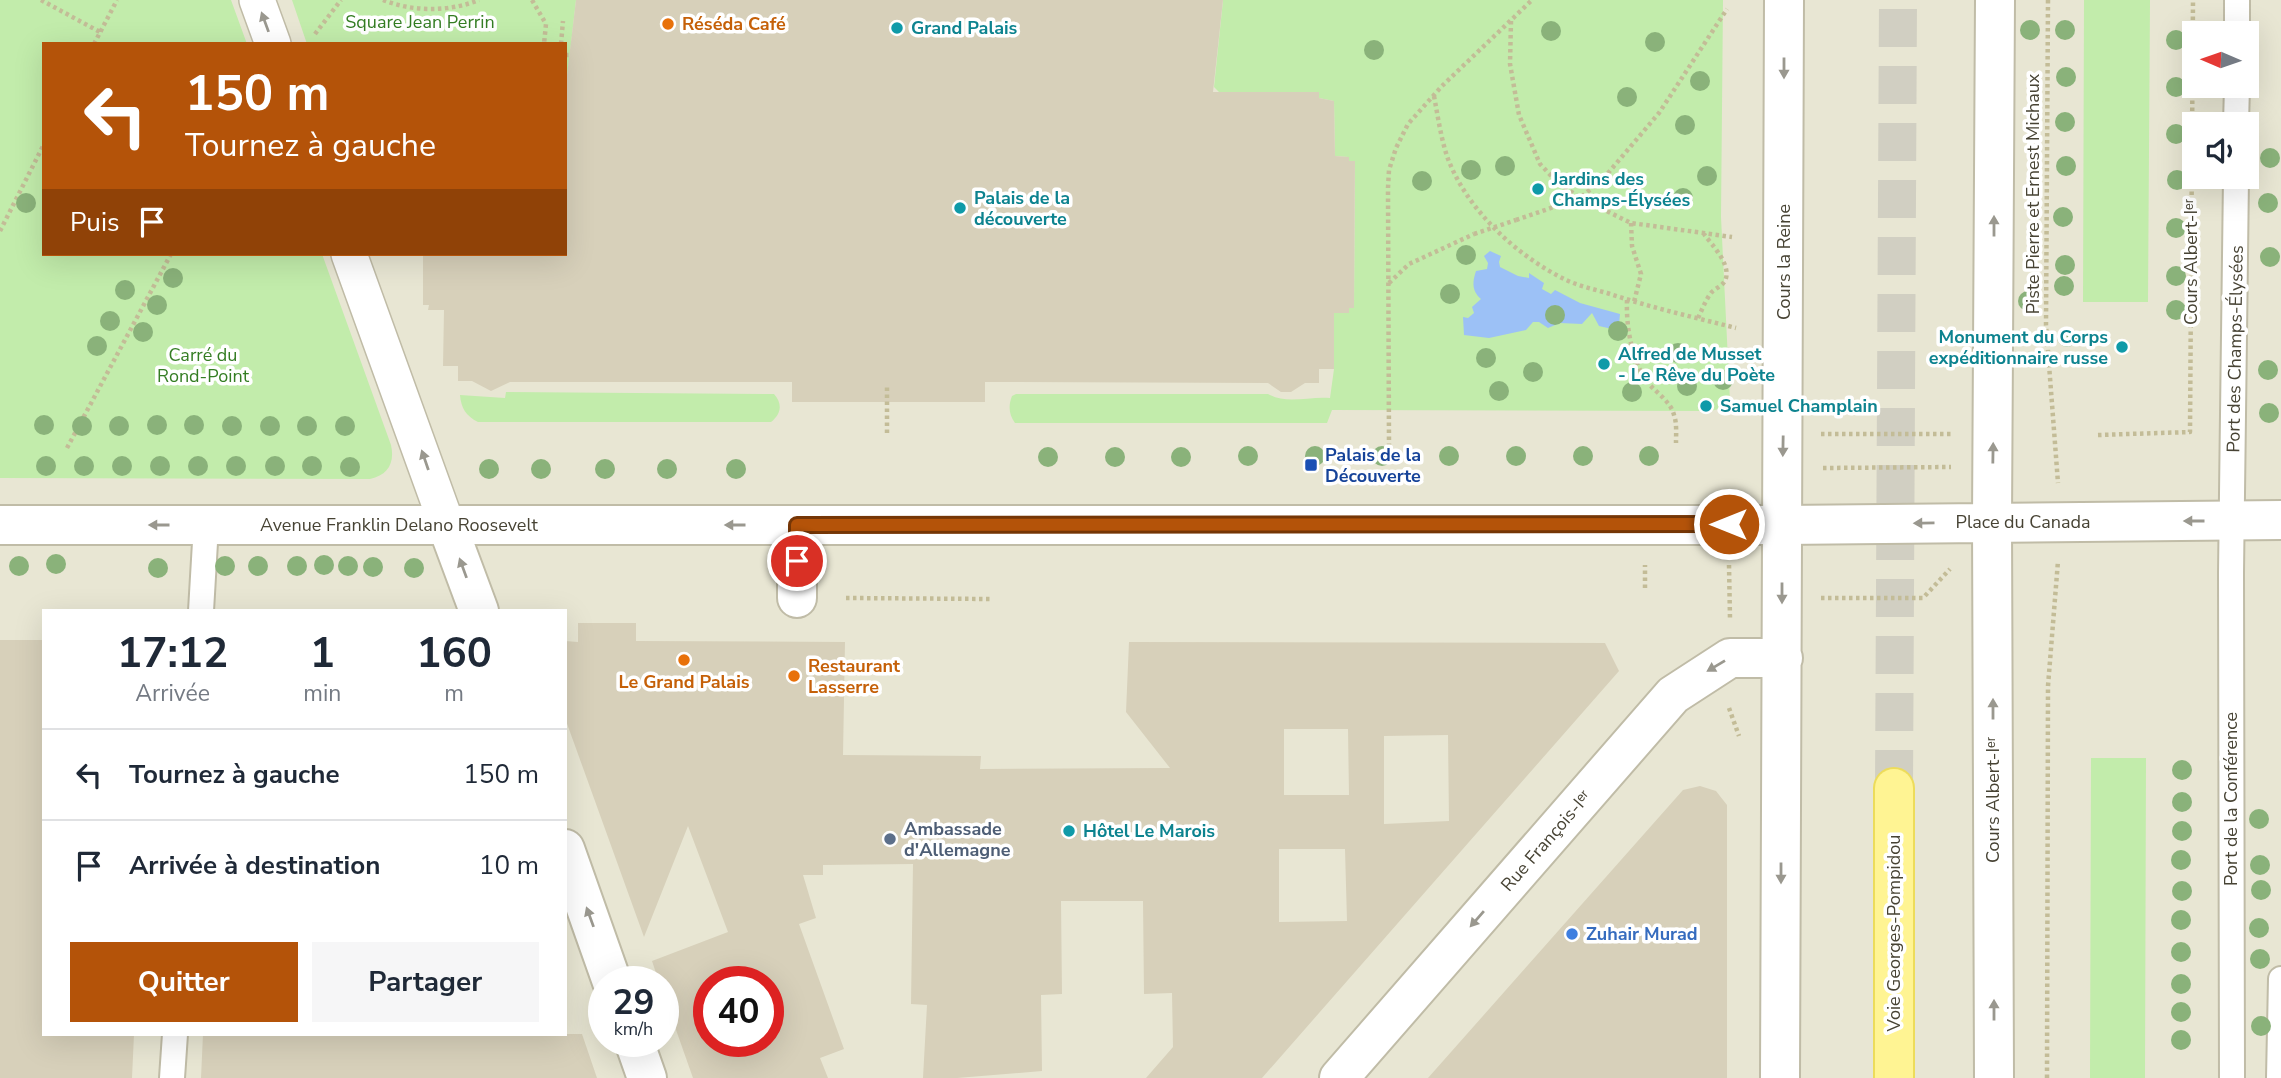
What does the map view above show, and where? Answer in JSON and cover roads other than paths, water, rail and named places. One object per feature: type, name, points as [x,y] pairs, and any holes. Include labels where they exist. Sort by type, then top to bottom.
[{"type":"main road","name":"Voie Georges-Pompidou","points":[[1894,788],[1894,1078]]},
{"type":"street","points":[[257,0],[272,42]]},
{"type":"street","name":"Cours la Reine","points":[[1783,524],[1784,0]]},
{"type":"street","points":[[1992,522],[1995,0]]},
{"type":"street","points":[[350,256],[478,609]]},
{"type":"street","name":"Place du Canada","points":[[1783,524],[2259,520]]},
{"type":"street","name":"Cours Albert-Iᵉʳ","points":[[1992,522],[1994,1078]]},
{"type":"street","points":[[1780,1078],[1783,524]]},
{"type":"street","name":"Avenue Franklin Delano Roosevelt","points":[[0,525],[1783,524]]},
{"type":"street","points":[[797,525],[797,598]]},
{"type":"street","name":"Rue François-Iᵉʳ","points":[[1339,1078],[1673,695],[1730,658],[1783,658]]},
{"type":"street","points":[[567,855],[606,966]]},
{"type":"street","points":[[640,1057],[647,1078]]},
{"type":"lane","points":[[2237,0],[2237,21]]},
{"type":"lane","name":"Port des Champs-Élysées","points":[[2237,189],[2259,520]]},
{"type":"lane","name":"Port de la Conférence","points":[[2232,1078],[2231,573],[2259,520]]},
{"type":"lane","points":[[201,609],[206,525]]},
{"type":"lane","points":[[2279,1078],[2281,979]]},
{"type":"lane","points":[[173,1078],[175,1036]]},
{"type":"water","points":[[1490,251],[1501,256],[1500,267],[1518,276],[1529,278],[1529,273],[1544,283],[1542,289],[1551,294],[1555,290],[1580,303],[1620,314],[1619,324],[1612,329],[1599,326],[1592,313],[1582,324],[1560,323],[1548,328],[1539,322],[1533,322],[1526,330],[1489,338],[1464,335],[1463,317],[1468,318],[1474,313],[1472,307],[1481,299],[1474,286],[1476,271],[1487,269],[1488,263],[1484,256]]},
{"type":"tunnel","points":[[1894,788],[1898,0]]},
{"type":"place","name":"Réséda Café","points":[[668,24]]},
{"type":"place","name":"Grand Palais","points":[[897,28]]},
{"type":"place","name":"Jardins des Champs-Élysées","points":[[1538,189]]},
{"type":"place","name":"Palais de la découverte","points":[[960,208]]},
{"type":"place","name":"Monument du Corps expéditionnaire russe","points":[[2122,347]]},
{"type":"place","name":"Alfred de Musset - Le Rêve du Poète","points":[[1604,364]]},
{"type":"place","name":"Samuel Champlain","points":[[1706,406]]},
{"type":"place","name":"Palais de la Découverte","points":[[1311,465]]},
{"type":"place","name":"Le Grand Palais","points":[[684,660]]},
{"type":"place","name":"Restaurant Lasserre","points":[[794,676]]},
{"type":"place","name":"Hôtel Le Marois","points":[[1069,831]]},
{"type":"place","name":"Ambassade d'Allemagne","points":[[890,839]]},
{"type":"place","name":"Zuhair Murad","points":[[1572,934]]},
{"type":"park label","name":"Square Jean Perrin","points":[[420,22]]},
{"type":"park label","name":"Carré du Rond-Point","points":[[203,365]]}]
